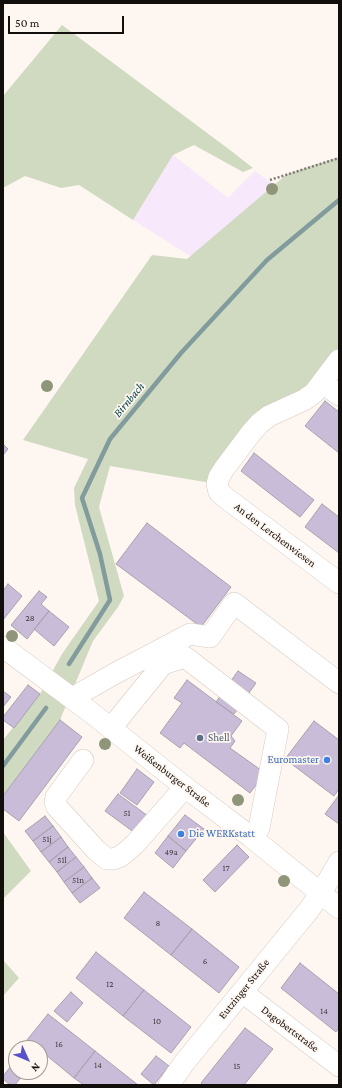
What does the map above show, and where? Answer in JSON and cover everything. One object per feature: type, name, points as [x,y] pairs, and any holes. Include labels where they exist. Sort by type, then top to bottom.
[{"type":"street","points":[[339,360],[322,383],[339,395]]},
{"type":"street","name":"An den Lerchenwiesen","points":[[322,383],[314,393],[304,400],[269,416],[260,423],[224,469],[217,484],[219,492],[226,498],[339,583]]},
{"type":"street","points":[[72,698],[190,634],[210,636],[234,603],[339,683]]},
{"type":"street","name":"Weißenburger Straße","points":[[3,647],[89,711],[251,837],[339,908]]},
{"type":"street","points":[[110,728],[163,664],[185,657],[210,676],[278,729],[259,828],[251,837]]},
{"type":"street","points":[[89,711],[114,674]]},
{"type":"street","points":[[83,760],[56,797],[55,802],[56,806],[96,850],[107,858],[113,859],[119,857],[135,844],[186,787]]},
{"type":"street","name":"Eutzinger Straße","points":[[169,1085],[184,1063],[290,934],[321,893],[339,862]]},
{"type":"street","name":"Dagobertstraße","points":[[242,992],[339,1066]]},
{"type":"path","points":[[270,180],[339,158]]},
{"type":"shaded area","points":[[173,155],[228,198],[255,171],[282,191],[192,257],[133,220]]},
{"type":"green space","points":[[62,25],[253,168],[243,172],[194,145],[173,155],[133,220],[79,185],[61,188],[25,176],[3,188],[3,96]]},
{"type":"green space","points":[[339,157],[339,360],[269,416],[217,484],[110,466],[99,507],[124,596],[118,607],[93,641],[60,720],[3,796],[3,740],[40,694],[62,654],[99,601],[75,505],[74,488],[88,459],[23,440],[152,255],[187,259],[287,174]]},
{"type":"green space","points":[[3,832],[31,871],[3,899]]},
{"type":"green space","points":[[3,960],[19,978],[3,996]]},
{"type":"building","points":[[325,401],[339,412],[339,453],[305,426]]},
{"type":"building","points":[[3,444],[8,449],[3,455]]},
{"type":"building","points":[[254,453],[314,500],[300,517],[241,471]]},
{"type":"building","points":[[322,504],[339,517],[339,553],[305,527]]},
{"type":"building","points":[[147,523],[231,587],[201,627],[116,564]]},
{"type":"building","points":[[8,584],[22,596],[3,620],[3,591]]},
{"type":"building","points":[[39,591],[47,597],[41,604],[49,611],[27,639],[11,625]]},
{"type":"building","points":[[49,611],[69,627],[54,646],[34,629]]},
{"type":"building","points":[[238,671],[256,683],[234,714],[216,702]]},
{"type":"building","name":"Shell","points":[[187,680],[242,721],[231,736],[235,741],[230,748],[265,773],[250,793],[184,743],[180,748],[160,733],[182,703],[174,698]]},
{"type":"building","points":[[28,685],[40,694],[14,728],[3,720],[3,717]]},
{"type":"building","points":[[3,691],[11,697],[3,707]]},
{"type":"building","points":[[60,720],[82,737],[19,821],[3,809],[3,796]]},
{"type":"building","points":[[314,721],[339,740],[339,789],[334,796],[285,759]]},
{"type":"building","points":[[137,769],[154,782],[137,805],[120,793]]},
{"type":"building","points":[[118,794],[148,816],[135,833],[105,811]]},
{"type":"building","points":[[339,795],[339,824],[325,814]]},
{"type":"building","points":[[185,815],[204,829],[186,851],[168,836]]},
{"type":"building","points":[[45,816],[53,826],[33,841],[25,831]]},
{"type":"building","points":[[53,826],[61,837],[41,852],[33,841]]},
{"type":"building","points":[[168,836],[186,851],[173,868],[155,853]]},
{"type":"building","points":[[61,837],[68,847],[49,862],[41,852]]},
{"type":"building","points":[[237,845],[249,857],[215,892],[203,880]]},
{"type":"building","points":[[68,847],[76,857],[57,872],[49,862]]},
{"type":"building","points":[[76,857],[84,867],[64,882],[57,872]]},
{"type":"building","points":[[84,867],[92,878],[72,893],[64,882]]},
{"type":"building","points":[[92,878],[100,888],[80,903],[72,893]]},
{"type":"building","points":[[144,892],[192,929],[171,955],[124,918]]},
{"type":"building","points":[[192,929],[239,967],[219,993],[171,955]]},
{"type":"building","points":[[96,952],[144,990],[123,1016],[76,978]]},
{"type":"building","points":[[300,963],[339,994],[339,1028],[336,1032],[281,988]]},
{"type":"building","points":[[144,990],[191,1027],[171,1053],[123,1016]]},
{"type":"building","points":[[71,992],[83,1003],[67,1022],[54,1011]]},
{"type":"building","points":[[48,1014],[95,1051],[74,1078],[48,1057],[48,1040],[27,1040]]},
{"type":"building","points":[[245,1028],[273,1049],[244,1085],[203,1085],[201,1083]]},
{"type":"building","points":[[95,1051],[138,1085],[84,1085],[74,1078]]},
{"type":"building","points":[[156,1056],[169,1066],[154,1085],[141,1074]]},
{"type":"building","points":[[8,1070],[8,1080],[19,1080],[15,1085],[10,1085],[3,1079],[3,1076]]},
{"type":"waterway","name":"Birnbach","points":[[69,664],[110,600],[100,554],[82,498],[110,439],[181,353],[267,260],[339,200]]},
{"type":"waterway","name":"Birnbach","points":[[3,766],[46,708]]},
{"type":"place","name":"Shell","points":[[200,738]]},
{"type":"place","name":"Euromaster","points":[[327,760]]},
{"type":"place","name":"Die WERKstatt","points":[[181,834]]}]
